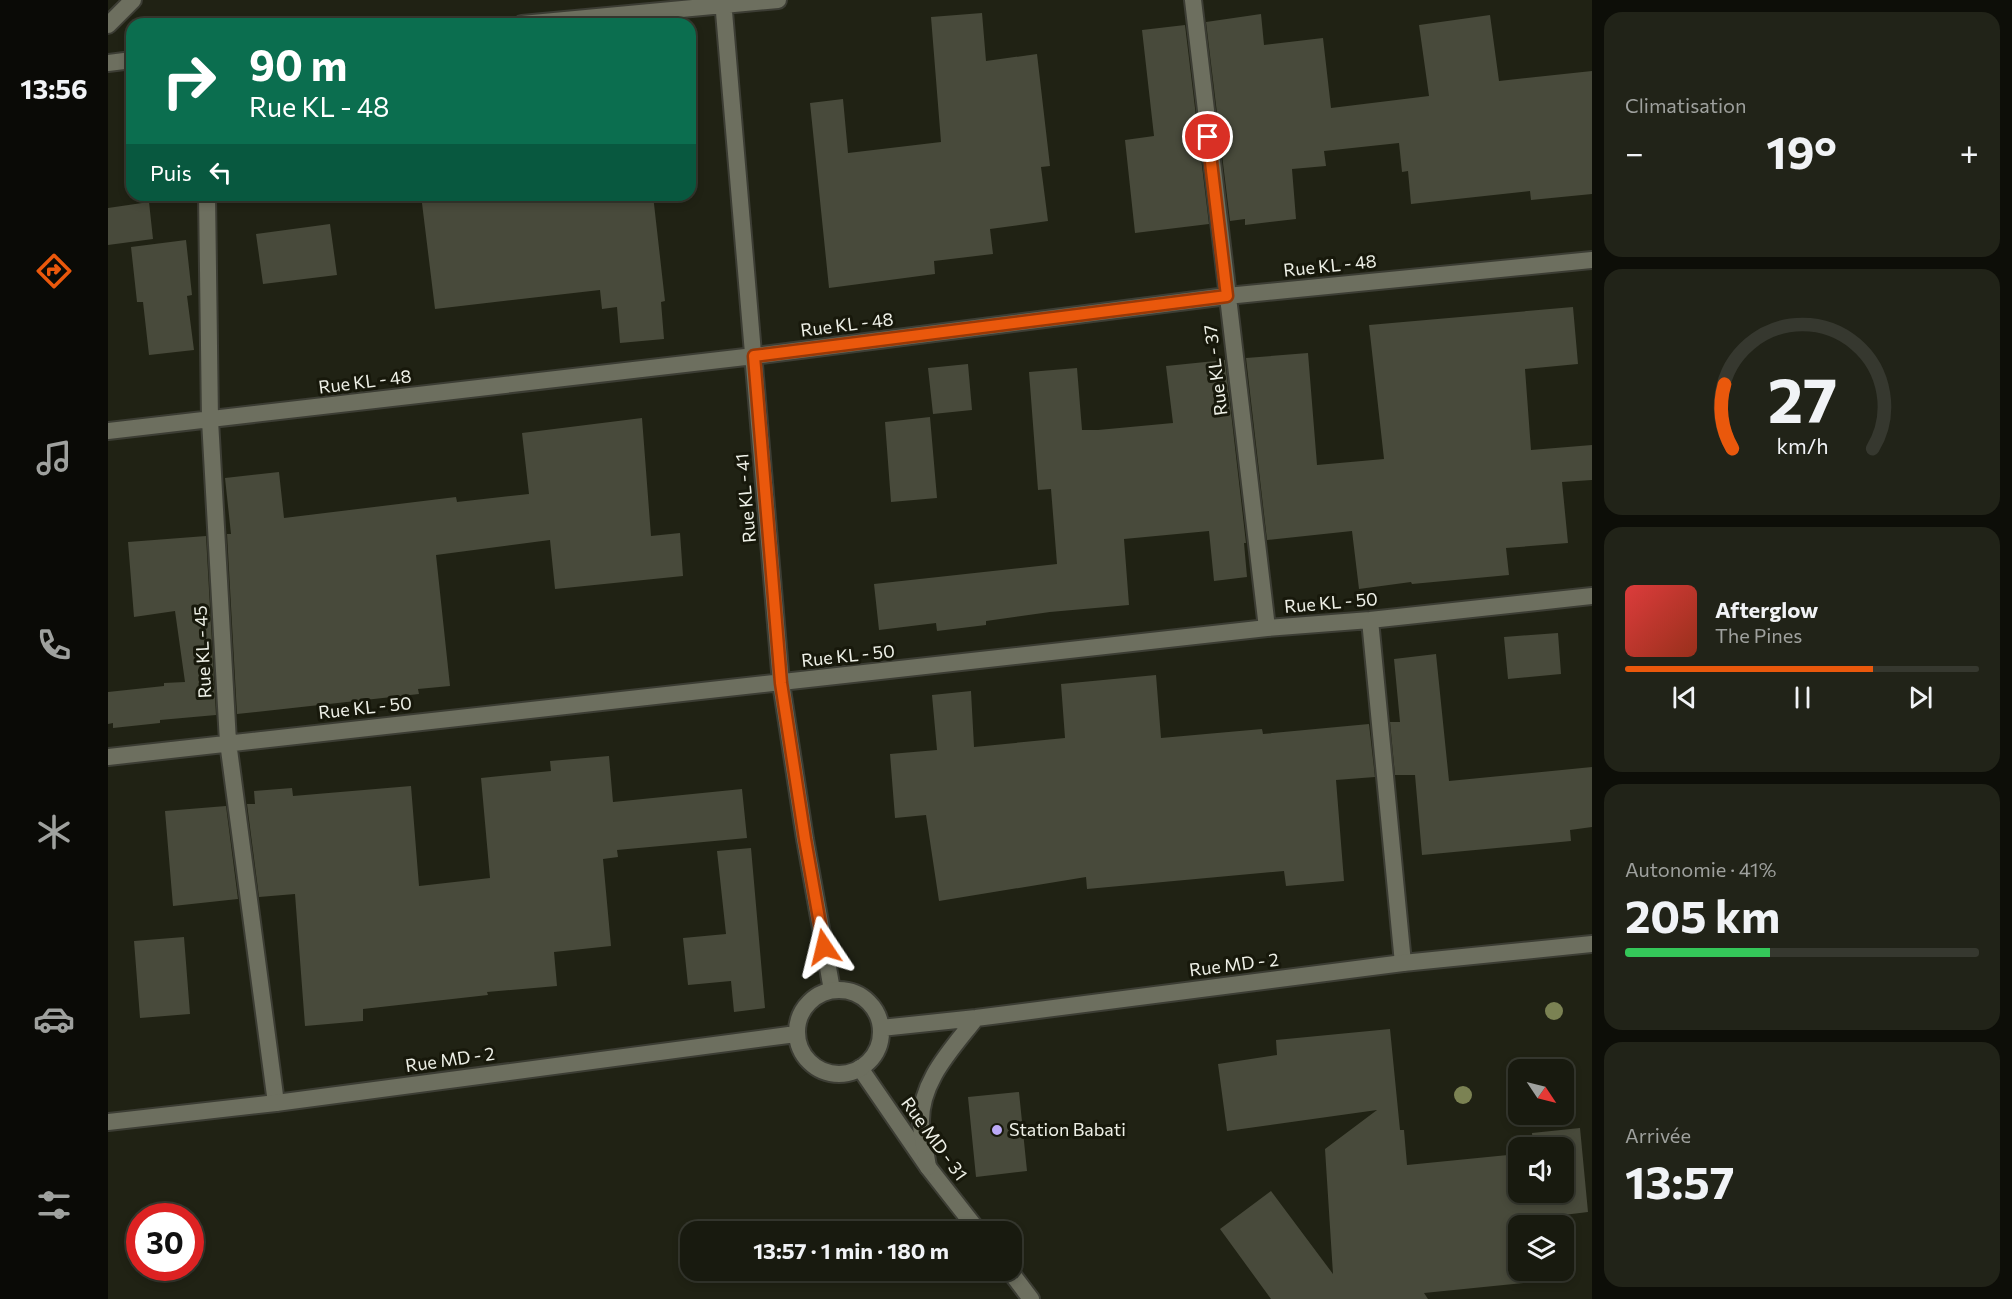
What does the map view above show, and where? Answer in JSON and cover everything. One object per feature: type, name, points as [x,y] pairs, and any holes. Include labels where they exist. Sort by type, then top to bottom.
[{"type":"street","points":[[108,25],[133,0]]},
{"type":"street","points":[[579,18],[723,3],[778,0]]},
{"type":"street","name":"Rue KL - 37","points":[[1193,0],[1267,628]]},
{"type":"street","name":"Rue KL - 41","points":[[723,3],[781,683],[805,839],[832,990]]},
{"type":"street","points":[[108,63],[126,61]]},
{"type":"street","name":"Rue KL - 45","points":[[207,201],[210,420],[228,742],[276,1103]]},
{"type":"street","name":"Rue KL - 48","points":[[108,431],[754,356],[1227,296],[1592,260]]},
{"type":"street","name":"Rue KL - 50","points":[[108,757],[1267,628],[1370,620],[1592,596]]},
{"type":"street","points":[[1370,620],[1403,963]]},
{"type":"street","name":"Rue MD - 2","points":[[881,1028],[976,1018],[1403,963],[1592,944]]},
{"type":"street","points":[[832,990],[846,990],[859,994],[870,1003],[877,1014],[881,1028],[877,1051],[870,1061],[847,1074],[832,1074],[819,1070],[807,1061],[799,1048],[796,1034],[802,1010],[815,997],[832,990]]},
{"type":"street","points":[[928,1167],[921,1123],[926,1090],[937,1069],[976,1018]]},
{"type":"street","name":"Rue MD - 2","points":[[108,1122],[276,1103],[796,1034]]},
{"type":"street","name":"Rue MD - 31","points":[[860,1068],[928,1167],[970,1221]]},
{"type":"street","points":[[1017,1281],[1031,1299]]},
{"type":"building","points":[[982,13],[986,61],[1037,54],[1050,166],[1041,167],[1048,221],[990,229],[993,254],[934,261],[935,274],[829,288],[810,103],[843,99],[848,153],[941,142],[931,17]]},
{"type":"building","points":[[1261,14],[1264,45],[1323,38],[1331,108],[1429,96],[1419,25],[1490,15],[1499,81],[1592,71],[1592,194],[1531,200],[1530,191],[1411,204],[1408,171],[1402,172],[1399,143],[1324,151],[1326,166],[1292,169],[1296,219],[1245,225],[1245,219],[1230,221],[1206,22]]},
{"type":"building","points":[[1185,25],[1209,224],[1135,233],[1125,140],[1154,136],[1142,30]]},
{"type":"building","points":[[422,201],[654,201],[665,301],[661,302],[664,339],[620,343],[617,307],[602,309],[600,290],[435,309]]},
{"type":"building","points":[[149,202],[153,239],[108,245],[108,208]]},
{"type":"building","points":[[330,224],[337,275],[263,284],[256,234]]},
{"type":"building","points":[[186,240],[192,295],[187,296],[194,350],[149,355],[143,302],[137,302],[131,247]]},
{"type":"building","points":[[1573,307],[1578,364],[1525,369],[1531,450],[1592,445],[1592,480],[1562,482],[1568,543],[1506,548],[1509,575],[1412,584],[1411,582],[1359,589],[1352,531],[1267,540],[1246,358],[1308,353],[1317,465],[1384,459],[1369,325]]},
{"type":"building","points":[[1225,360],[1246,543],[1244,543],[1247,577],[1214,581],[1209,531],[1124,539],[1129,605],[1050,612],[986,621],[986,625],[937,631],[936,623],[879,630],[874,584],[1057,564],[1051,489],[1038,490],[1029,372],[1077,368],[1082,430],[1098,430],[1173,423],[1166,366]]},
{"type":"building","points":[[968,364],[972,410],[933,414],[928,368]]},
{"type":"building","points":[[930,417],[937,498],[891,502],[885,422]]},
{"type":"building","points":[[642,418],[651,536],[680,533],[683,576],[555,589],[550,540],[436,555],[450,686],[418,689],[419,694],[237,714],[227,534],[231,534],[225,478],[279,472],[284,518],[456,497],[457,502],[529,494],[522,433]]},
{"type":"building","points":[[206,536],[216,715],[160,720],[160,723],[113,728],[113,723],[108,724],[108,692],[185,682],[175,611],[134,617],[128,542]]},
{"type":"building","points":[[1558,633],[1561,674],[1508,679],[1504,637]]},
{"type":"building","points":[[1436,654],[1449,781],[1592,767],[1592,827],[1570,830],[1571,841],[1422,855],[1415,775],[1395,775],[1390,722],[1400,722],[1394,659]]},
{"type":"building","points":[[1156,675],[1161,738],[1262,729],[1263,734],[1369,724],[1375,777],[1336,780],[1344,881],[1286,886],[1284,871],[1087,889],[1086,877],[939,901],[926,815],[895,818],[890,754],[937,750],[932,695],[971,691],[974,747],[1065,738],[1061,684]]},
{"type":"building","points":[[609,756],[613,802],[742,789],[747,838],[617,850],[618,857],[603,859],[611,946],[554,952],[557,986],[487,992],[488,995],[363,1009],[363,1021],[305,1026],[295,894],[259,897],[247,804],[255,804],[254,791],[292,788],[293,796],[411,786],[419,886],[490,878],[481,778],[551,771],[550,761]]},
{"type":"building","points":[[226,806],[238,899],[173,906],[165,811]]},
{"type":"building","points":[[751,848],[765,1008],[734,1012],[731,981],[688,985],[683,938],[726,934],[717,851]]},
{"type":"building","points":[[184,937],[190,1014],[140,1018],[134,941]]},
{"type":"building","points":[[1390,1029],[1400,1130],[1404,1130],[1407,1165],[1508,1155],[1508,1203],[1574,1203],[1574,1137],[1532,1137],[1532,1133],[1580,1128],[1588,1212],[1564,1215],[1508,1215],[1508,1281],[1544,1281],[1424,1293],[1428,1299],[1271,1299],[1220,1229],[1271,1191],[1333,1274],[1325,1149],[1377,1110],[1227,1131],[1218,1064],[1277,1055],[1276,1040]]},
{"type":"building","points":[[1019,1092],[1027,1171],[976,1177],[968,1097]]},
{"type":"place","name":"Station Babati","points":[[997,1130]]},
{"type":"route","points":[[824,947],[781,683],[754,356],[1227,296],[1208,137]]}]
